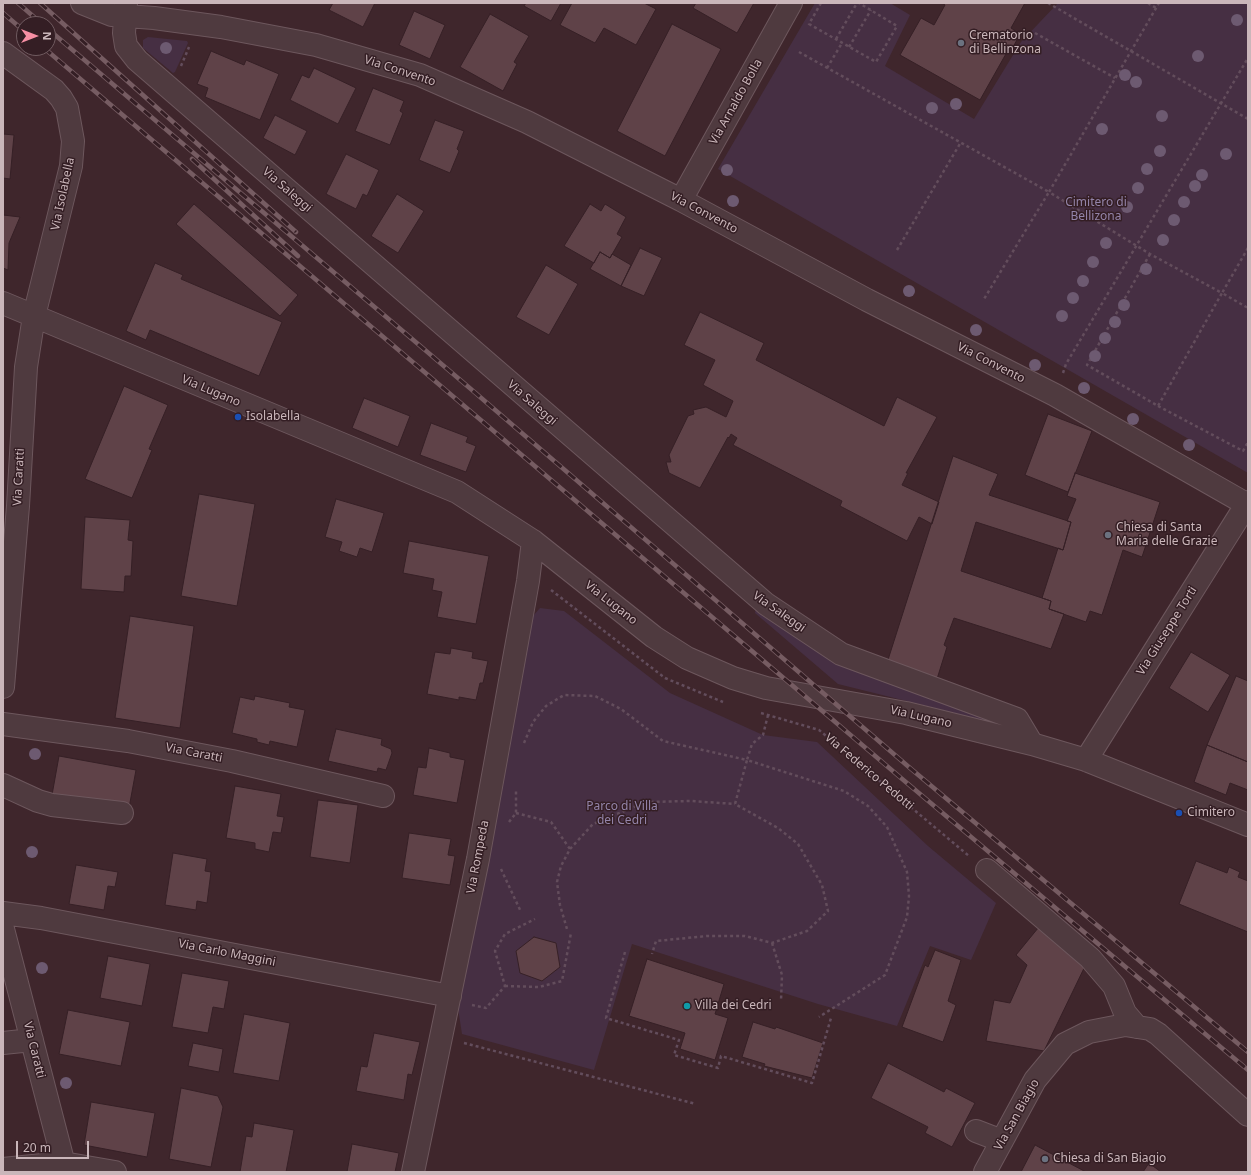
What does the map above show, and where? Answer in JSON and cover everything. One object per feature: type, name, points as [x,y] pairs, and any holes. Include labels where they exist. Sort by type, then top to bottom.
[{"type":"street","points":[[82,3],[112,15],[125,10]]},
{"type":"street","name":"Via Arnaldo Bolla","points":[[681,200],[792,3]]},
{"type":"street","name":"Via Convento","points":[[125,10],[154,18],[221,27],[316,45],[420,75],[527,122],[681,200],[867,300],[1055,395],[1248,504]]},
{"type":"street","name":"Via Saleggi","points":[[125,10],[124,33],[126,46],[137,60],[766,604],[841,654],[1017,719],[1032,744]]},
{"type":"street","name":"Via Isolabella","points":[[3,53],[54,90],[61,98],[66,108],[73,141],[71,166],[34,316]]},
{"type":"street","name":"Via Lugano","points":[[3,303],[253,409],[457,492],[533,541],[654,637],[687,658],[733,678],[766,688],[906,713],[1032,744],[1086,760],[1248,826]]},
{"type":"street","name":"Via Caratti","points":[[3,687],[18,506],[26,367],[34,316]]},
{"type":"street","name":"Via Giuseppe Torti","points":[[1086,760],[1248,504]]},
{"type":"street","name":"Via Rompeda","points":[[413,1172],[478,859],[528,581],[533,541]]},
{"type":"street","name":"Via Caratti","points":[[3,724],[136,742],[232,761],[383,796]]},
{"type":"street","points":[[3,785],[38,801],[52,805],[122,813]]},
{"type":"street","points":[[987,870],[1090,958],[1114,986],[1125,1013],[1137,1027],[1150,1029],[1158,1034],[1248,1115]]},
{"type":"street","name":"Via Carlo Maggini","points":[[3,913],[41,918],[450,998]]},
{"type":"street","name":"Via Caratti","points":[[3,929],[65,1168]]},
{"type":"street","name":"Via San Biagio","points":[[985,1172],[1035,1080],[1065,1044],[1089,1032],[1114,1026],[1137,1027]]},
{"type":"street","points":[[3,1043],[32,1040]]},
{"type":"street","points":[[976,1131],[1002,1141]]},
{"type":"street","points":[[3,1169],[65,1168],[115,1172]]},
{"type":"path","points":[[821,3],[809,24],[876,62],[897,26],[858,3],[836,39]]},
{"type":"path","points":[[1048,3],[1130,52],[1248,119]]},
{"type":"path","points":[[1148,3],[1156,8]]},
{"type":"path","points":[[984,299],[1049,192],[1159,3]]},
{"type":"path","points":[[849,47],[871,10]]},
{"type":"path","points":[[1035,33],[1115,78]]},
{"type":"path","points":[[180,69],[183,58],[193,43]]},
{"type":"path","points":[[827,68],[842,43]]},
{"type":"path","points":[[798,52],[1049,192],[1136,246],[1248,308]]},
{"type":"path","points":[[1055,395],[1066,364],[1248,58]]},
{"type":"path","points":[[897,250],[961,142]]},
{"type":"path","points":[[1158,406],[1248,248]]},
{"type":"path","points":[[1150,254],[1087,365],[1158,406],[1243,451],[1248,442]]},
{"type":"path","points":[[528,581],[552,591],[665,678],[724,702]]},
{"type":"path","points":[[524,744],[534,722],[546,706],[564,695],[595,696],[621,709],[662,741],[747,760],[844,791],[868,806],[887,827],[907,872],[909,896],[907,917],[885,974],[819,1017]]},
{"type":"path","name":"Via Federico Pedotti","points":[[753,711],[819,730],[987,870]]},
{"type":"path","points":[[735,804],[752,744],[763,735],[768,715]]},
{"type":"path","points":[[508,825],[516,813],[516,786]]},
{"type":"path","points":[[567,929],[560,905],[557,882],[561,866],[570,849],[593,824],[646,802],[691,801],[735,804],[778,828],[798,844],[822,886],[828,911],[807,931],[772,943],[745,936],[707,936],[656,941],[652,954]]},
{"type":"path","points":[[516,813],[551,822],[570,849]]},
{"type":"path","points":[[500,863],[505,882],[521,912]]},
{"type":"path","points":[[505,986],[495,950],[505,934],[535,919]]},
{"type":"path","points":[[505,986],[539,987],[562,981],[571,933]]},
{"type":"path","points":[[772,943],[782,975],[781,1001]]},
{"type":"path","points":[[625,952],[606,1018],[679,1040],[674,1055],[718,1068],[721,1056],[812,1083],[831,1018]]},
{"type":"path","points":[[450,998],[486,1008],[505,986]]},
{"type":"path","points":[[441,1036],[696,1104]]},
{"type":"green space","name":"Cimitero di Bellizona","points":[[815,3],[890,3],[910,15],[885,66],[974,119],[1021,42],[1058,3],[1248,3],[1248,473],[718,169]]},
{"type":"green space","points":[[148,37],[187,41],[188,43],[175,72],[173,73],[143,48],[143,40]]},
{"type":"green space","name":"Parco di Villa dei Cedri","points":[[540,608],[564,611],[670,693],[763,735],[817,742],[928,846],[996,903],[971,960],[930,946],[897,1026],[818,1004],[632,944],[594,1070],[462,1034],[457,1002],[526,624]]},
{"type":"green space","points":[[756,608],[1015,728],[838,684],[755,613]]},
{"type":"building","points":[[333,3],[375,3],[363,27],[329,10]]},
{"type":"building","points":[[526,3],[561,3],[551,21],[524,6]]},
{"type":"building","points":[[572,3],[644,3],[656,9],[636,45],[604,28],[595,43],[560,25]]},
{"type":"building","points":[[696,3],[754,3],[737,33],[693,8]]},
{"type":"building","name":"Crematorio di Bellinzona","points":[[942,3],[1025,3],[1011,28],[1020,34],[1010,53],[1007,52],[980,100],[900,55],[921,18],[934,25],[945,5]]},
{"type":"building","points":[[414,11],[445,25],[430,59],[399,45]]},
{"type":"building","points":[[490,14],[529,36],[514,62],[517,64],[503,91],[460,67]]},
{"type":"building","points":[[672,24],[721,49],[665,156],[617,131]]},
{"type":"building","points":[[211,51],[244,65],[246,60],[279,74],[260,120],[205,97],[208,88],[197,84]]},
{"type":"building","points":[[314,68],[356,88],[338,124],[290,100],[302,75],[309,78]]},
{"type":"building","points":[[373,88],[404,101],[400,111],[403,113],[390,145],[355,131]]},
{"type":"building","points":[[275,115],[307,131],[295,155],[263,138]]},
{"type":"building","points":[[435,120],[464,131],[457,149],[459,151],[450,173],[419,160]]},
{"type":"building","points":[[3,134],[14,135],[10,179],[3,178]]},
{"type":"building","points":[[346,154],[379,170],[367,196],[363,194],[356,209],[326,194]]},
{"type":"building","points":[[397,194],[424,211],[398,253],[371,236]]},
{"type":"building","points":[[194,204],[298,295],[280,316],[176,224]]},
{"type":"building","points":[[590,204],[601,211],[605,204],[626,217],[617,234],[622,237],[610,258],[600,252],[594,263],[564,246]]},
{"type":"building","points":[[3,215],[20,217],[9,243],[8,270],[3,268]]},
{"type":"building","points":[[640,248],[662,258],[644,296],[621,286]]},
{"type":"building","points":[[600,252],[610,258],[612,254],[631,265],[621,286],[590,269]]},
{"type":"building","points":[[155,263],[183,275],[181,279],[282,322],[259,376],[150,330],[146,340],[126,331]]},
{"type":"building","points":[[546,265],[578,284],[549,335],[516,317]]},
{"type":"building","points":[[700,312],[764,343],[756,360],[884,426],[897,397],[937,417],[906,473],[908,473],[902,485],[939,502],[932,524],[919,517],[907,541],[840,506],[842,501],[733,445],[737,438],[731,434],[700,488],[669,473],[666,462],[671,462],[669,455],[688,416],[694,414],[693,410],[706,407],[726,417],[733,401],[703,385],[715,360],[684,345]]},
{"type":"building","points":[[124,386],[168,405],[149,449],[152,450],[132,498],[85,479]]},
{"type":"building","points":[[364,398],[410,416],[398,447],[352,428]]},
{"type":"building","points":[[1048,414],[1092,431],[1068,492],[1025,475]]},
{"type":"building","points":[[431,423],[468,437],[466,442],[476,446],[466,472],[420,455]]},
{"type":"building","points":[[953,456],[998,474],[989,495],[1071,522],[1063,550],[976,522],[961,571],[1051,601],[1049,609],[1064,614],[1051,649],[954,618],[944,645],[947,647],[937,679],[886,666]]},
{"type":"building","name":"Chiesa di Santa Maria delle Grazie","points":[[1075,473],[1160,502],[1142,557],[1123,550],[1102,615],[1090,611],[1086,622],[1049,609],[1051,601],[1042,598],[1058,548],[1063,550],[1071,522],[1067,521],[1076,499],[1067,496]]},
{"type":"building","points":[[199,494],[255,504],[237,606],[181,596]]},
{"type":"building","points":[[336,499],[384,513],[372,552],[360,548],[357,557],[339,551],[342,542],[325,537]]},
{"type":"building","points":[[85,517],[130,520],[128,540],[133,541],[131,576],[125,576],[124,592],[81,589]]},
{"type":"building","points":[[409,541],[489,556],[476,624],[437,617],[442,592],[432,590],[434,579],[403,573]]},
{"type":"building","points":[[130,616],[194,626],[180,728],[115,718]]},
{"type":"building","points":[[451,648],[473,652],[472,658],[488,661],[483,683],[480,683],[476,700],[459,697],[459,700],[427,694],[435,652],[450,654]]},
{"type":"building","points":[[1191,652],[1230,675],[1208,712],[1169,688]]},
{"type":"building","points":[[1236,676],[1248,681],[1248,762],[1207,745]]},
{"type":"building","points":[[255,696],[290,703],[289,707],[305,710],[297,747],[270,741],[269,745],[257,742],[257,739],[232,733],[240,697],[254,700]]},
{"type":"building","points":[[336,729],[382,739],[381,745],[391,749],[392,753],[386,770],[378,768],[377,772],[328,761]]},
{"type":"building","points":[[1207,745],[1248,762],[1248,790],[1230,783],[1226,795],[1194,782]]},
{"type":"building","points":[[429,748],[450,753],[450,757],[465,760],[457,803],[413,795],[418,767],[426,768]]},
{"type":"building","points":[[59,756],[136,770],[129,808],[52,795]]},
{"type":"building","points":[[235,786],[281,794],[277,816],[284,817],[281,833],[273,832],[269,852],[255,849],[255,843],[226,838]]},
{"type":"building","points":[[318,800],[358,805],[350,863],[310,857]]},
{"type":"building","points":[[409,833],[451,839],[448,855],[455,856],[450,885],[402,878]]},
{"type":"building","points":[[173,853],[207,859],[205,871],[211,872],[207,903],[197,901],[196,910],[165,905]]},
{"type":"building","points":[[1196,861],[1227,873],[1229,867],[1240,872],[1238,877],[1248,881],[1248,932],[1179,904]]},
{"type":"building","points":[[76,865],[118,872],[115,887],[108,886],[104,910],[69,904]]},
{"type":"building","points":[[1043,922],[1088,960],[1044,1051],[986,1041],[994,1000],[1010,1003],[1027,965],[1016,955]]},
{"type":"building","points":[[534,937],[556,943],[560,967],[542,981],[520,973],[516,951]]},
{"type":"building","points":[[935,950],[961,960],[948,1001],[956,1005],[943,1042],[902,1027],[925,965],[928,967]]},
{"type":"building","points":[[108,956],[150,964],[142,1006],[100,998]]},
{"type":"building","points":[[647,959],[724,984],[715,1014],[728,1018],[715,1060],[680,1049],[685,1033],[629,1016]]},
{"type":"building","points":[[182,973],[229,981],[224,1009],[213,1007],[208,1033],[172,1027]]},
{"type":"building","points":[[68,1010],[130,1022],[121,1066],[59,1054]]},
{"type":"building","points":[[244,1014],[290,1023],[279,1081],[233,1073]]},
{"type":"building","points":[[753,1022],[775,1029],[776,1027],[823,1043],[812,1078],[764,1066],[765,1064],[742,1057]]},
{"type":"building","points":[[374,1033],[420,1042],[412,1075],[408,1074],[404,1100],[356,1091],[361,1066],[367,1067]]},
{"type":"building","points":[[193,1043],[223,1049],[219,1072],[188,1066]]},
{"type":"building","points":[[888,1063],[944,1092],[946,1088],[975,1103],[952,1147],[925,1133],[928,1127],[871,1098]]},
{"type":"building","points":[[181,1088],[218,1096],[223,1107],[211,1167],[169,1159]]},
{"type":"building","points":[[91,1102],[155,1113],[147,1157],[84,1145]]},
{"type":"building","points":[[254,1123],[294,1130],[286,1172],[240,1172],[246,1136],[252,1137]]},
{"type":"building","points":[[352,1144],[399,1153],[395,1172],[347,1172]]},
{"type":"building","name":"Chiesa di San Biagio","points":[[1035,1145],[1086,1172],[1021,1172]]},
{"type":"building","points":[[1149,1163],[1161,1172],[1143,1172]]},
{"type":"railway","points":[[18,3],[33,16]]},
{"type":"railway","points":[[40,3],[296,232]]},
{"type":"railway","points":[[3,13],[16,24]]},
{"type":"railway","points":[[56,36],[472,390],[910,768],[1248,1052]]},
{"type":"railway","points":[[53,56],[901,778],[1248,1070]]},
{"type":"railway","points":[[192,159],[298,256]]},
{"type":"place","name":"Crematorio di Bellinzona","points":[[961,43]]},
{"type":"place","name":"Isolabella","points":[[238,417]]},
{"type":"place","name":"Chiesa di Santa Maria delle Grazie","points":[[1108,535]]},
{"type":"place","name":"Cimitero","points":[[1179,813]]},
{"type":"place","name":"Villa dei Cedri","points":[[687,1006]]},
{"type":"place","name":"Chiesa di San Biagio","points":[[1045,1159]]}]
